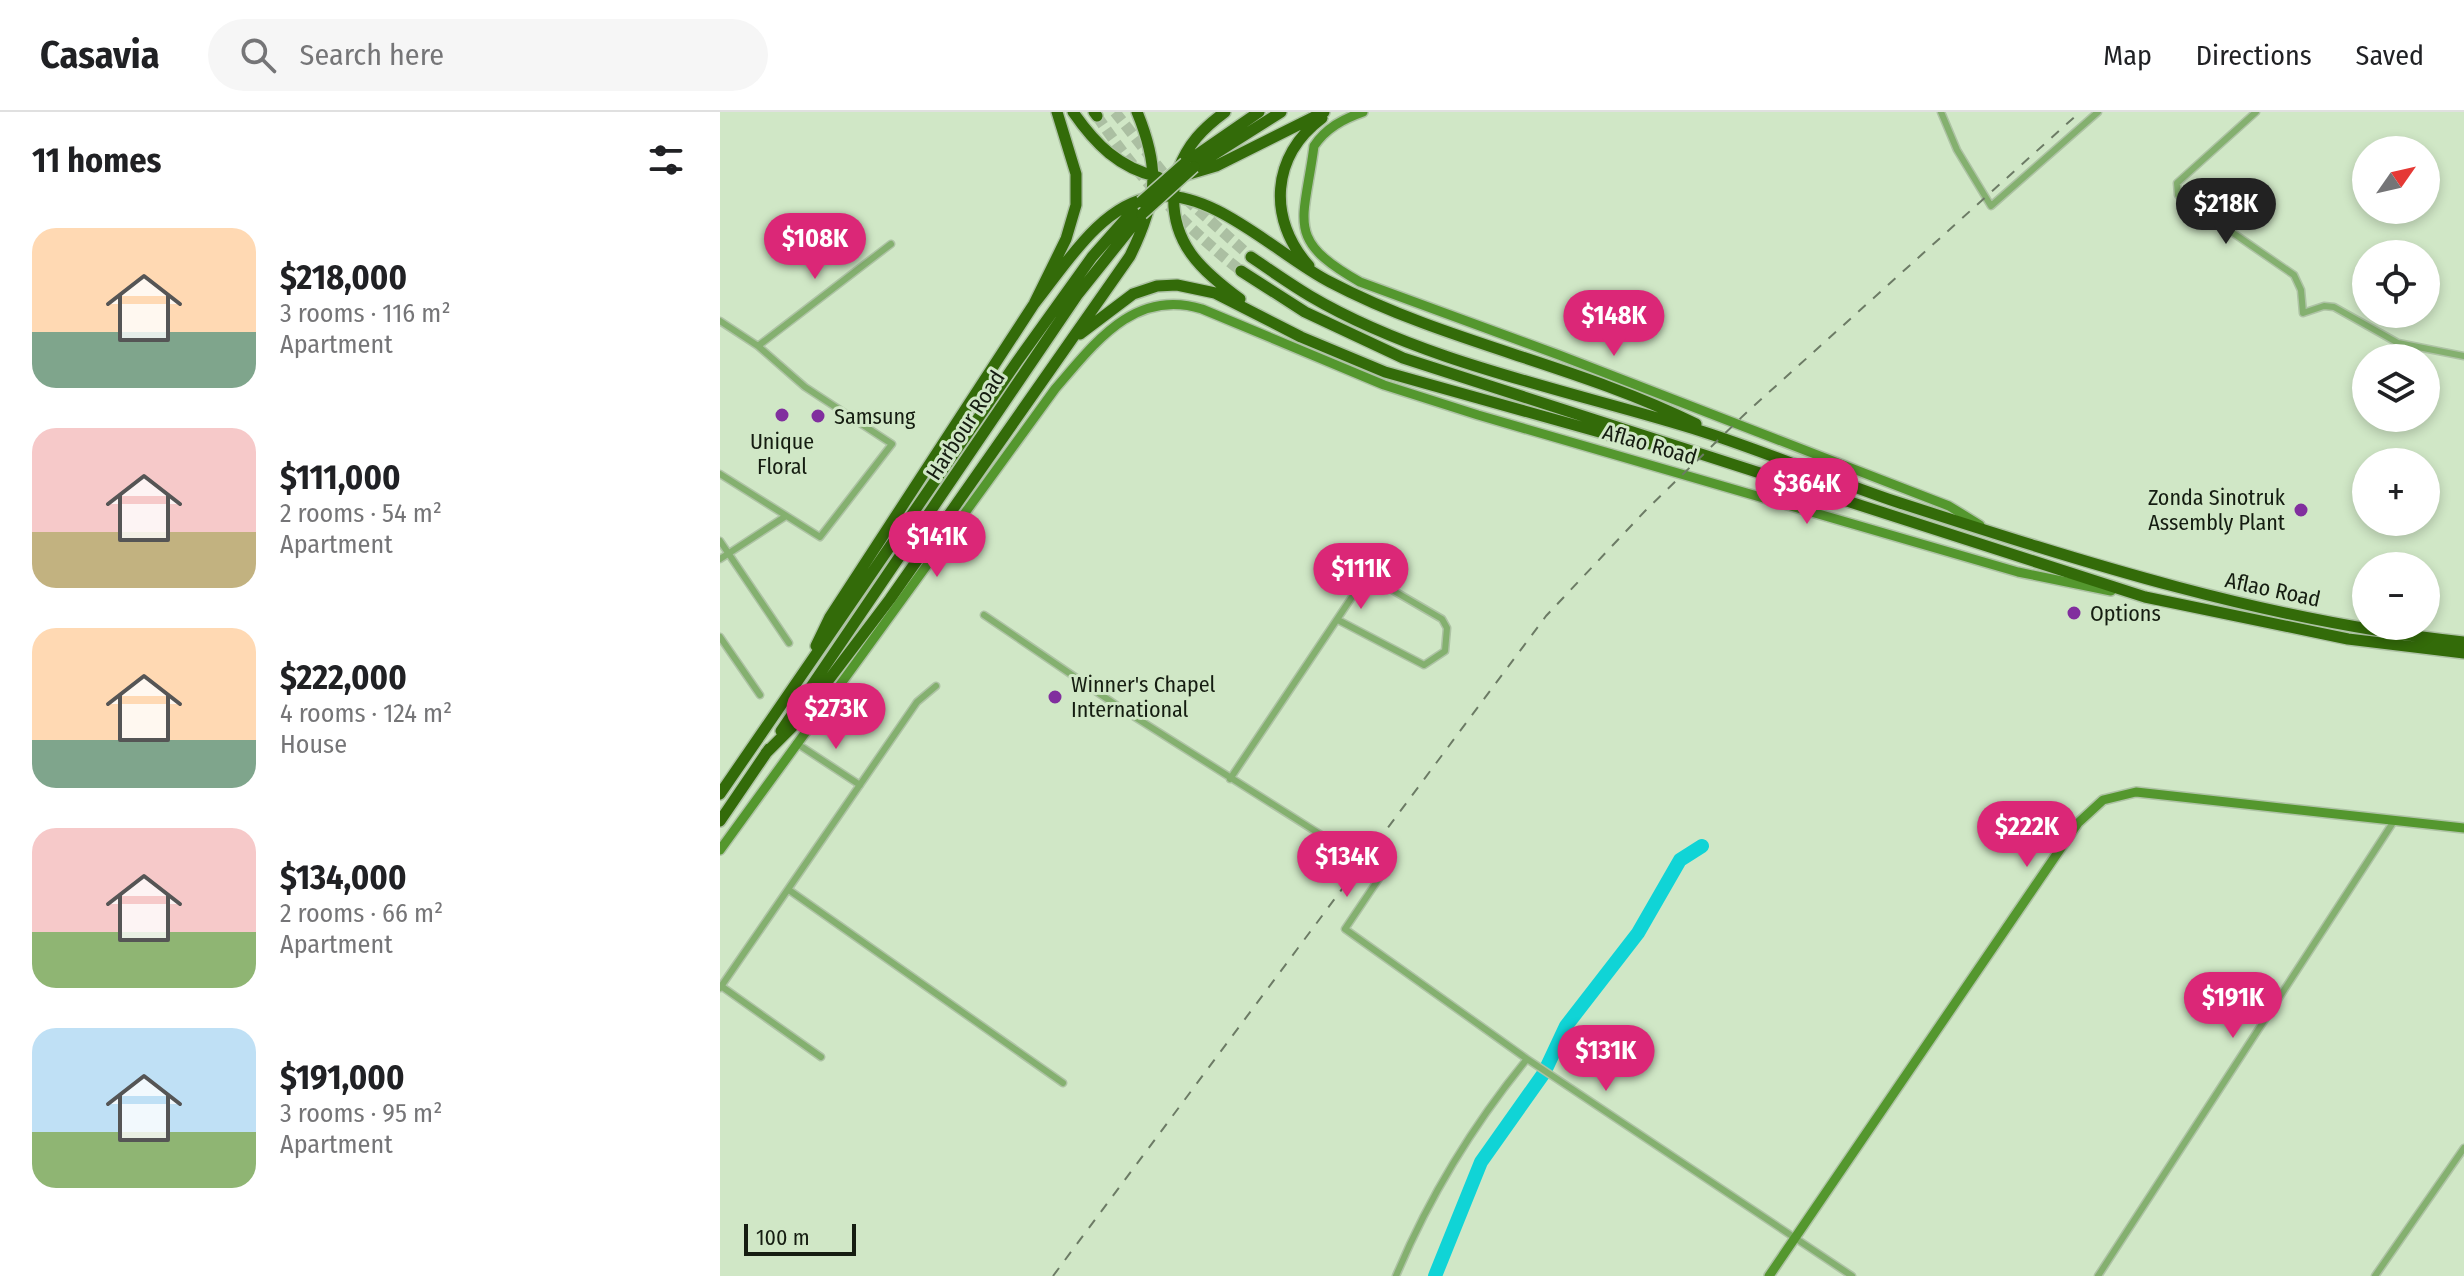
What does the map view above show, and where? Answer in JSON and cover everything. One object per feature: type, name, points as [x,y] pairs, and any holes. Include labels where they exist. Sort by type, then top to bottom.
[{"type":"highway","points":[[809,665],[830,617],[1034,304],[1066,239],[1076,205],[1076,174],[1057,112]]},
{"type":"highway","points":[[1073,112],[1104,151],[1155,177],[1174,178],[1216,166],[1327,112]]},
{"type":"highway","points":[[766,753],[796,723],[890,599],[1130,256],[1153,197],[1155,177],[1148,139],[1137,112]]},
{"type":"highway","points":[[1225,112],[1204,127],[1187,147],[1174,178],[1175,222],[1183,246],[1203,272],[1256,311]]},
{"type":"highway","points":[[1254,119],[1281,112]]},
{"type":"highway","points":[[1324,279],[1293,247],[1282,220],[1279,193],[1281,174],[1292,150],[1327,112]]},
{"type":"highway","name":"Harbour Road","points":[[720,794],[1115,228],[1185,163],[1254,119]]},
{"type":"highway","name":"Harbour Road","points":[[720,821],[1051,333],[1119,240],[1171,186],[1254,119]]},
{"type":"highway","points":[[1034,304],[1109,218],[1153,197],[1173,197],[1195,203],[1243,225],[1324,279],[1380,308],[1673,413],[1705,432]]},
{"type":"highway","name":"Aflao Road","points":[[1251,257],[1312,297],[1394,335],[1514,378],[1705,432],[1987,529],[2193,592],[2307,618],[2464,642]]},
{"type":"highway","name":"Aflao Road","points":[[1241,271],[1305,312],[1403,358],[2145,597],[2348,639],[2464,653]]},
{"type":"highway","points":[[1065,346],[1114,305],[1157,286],[1177,285],[1215,293],[1256,311],[1301,337],[1385,372],[1628,440],[1662,448],[1691,449]]},
{"type":"street","name":"Aflao Road","points":[[1363,112],[1344,118],[1321,134],[1314,146],[1303,229],[1313,250],[1332,266],[1360,282],[1559,355],[1949,506],[1987,529]]},
{"type":"street","points":[[1941,112],[1957,150],[1991,206],[2098,112]]},
{"type":"street","points":[[2256,112],[2177,183],[2178,195],[2294,275],[2301,290],[2303,313],[2324,306],[2334,307],[2398,343],[2464,356]]},
{"type":"street","points":[[758,346],[891,244]]},
{"type":"street","name":"Aflao Road","points":[[795,743],[1055,389],[1117,322],[1154,305],[1181,304],[1202,309],[1384,385],[1478,415],[2018,572],[2145,597]]},
{"type":"street","points":[[720,321],[758,346],[805,387],[892,444],[820,537],[720,474]]},
{"type":"street","points":[[720,559],[786,516]]},
{"type":"street","points":[[720,541],[789,643]]},
{"type":"street","points":[[1230,779],[1354,594],[1372,581],[1442,619],[1448,639],[1445,651],[1424,665],[1338,620]]},
{"type":"street","points":[[984,615],[1230,779],[1356,857]]},
{"type":"street","points":[[720,637],[760,695]]},
{"type":"street","points":[[821,1057],[721,987],[917,702],[936,686]]},
{"type":"street","points":[[720,850],[795,743],[860,785]]},
{"type":"street","points":[[1769,1276],[2078,823],[2103,800],[2136,792],[2464,828]]},
{"type":"street","points":[[2098,1276],[2394,821]]},
{"type":"street","points":[[1369,865],[1382,874],[1345,929],[1527,1059],[1852,1276]]},
{"type":"street","points":[[789,890],[1063,1083]]},
{"type":"street","points":[[1396,1276],[1444,1177],[1494,1100],[1527,1059]]},
{"type":"street","points":[[2375,1276],[2464,1148]]},
{"type":"waterway","points":[[1435,1276],[1481,1162],[1544,1073],[1566,1026],[1638,933],[1680,860],[1702,846]]},
{"type":"tunnel","points":[[1115,112],[1171,183]]},
{"type":"tunnel","points":[[1097,116],[1128,159],[1163,199],[1241,271]]},
{"type":"tunnel","points":[[1186,199],[1251,257]]},
{"type":"tunnel","points":[[1356,857],[1369,865]]},
{"type":"railway","points":[[1053,1276],[1546,616],[1646,510],[1747,412],[2080,112]]},
{"type":"place","name":"Unique Floral","points":[[782,415]]},
{"type":"place","name":"Samsung","points":[[818,416]]},
{"type":"place","name":"Zonda Sinotruk Assembly Plant","points":[[2301,510]]},
{"type":"place","name":"Options","points":[[2074,613]]},
{"type":"place","name":"Winner's Chapel International","points":[[1055,697]]}]
